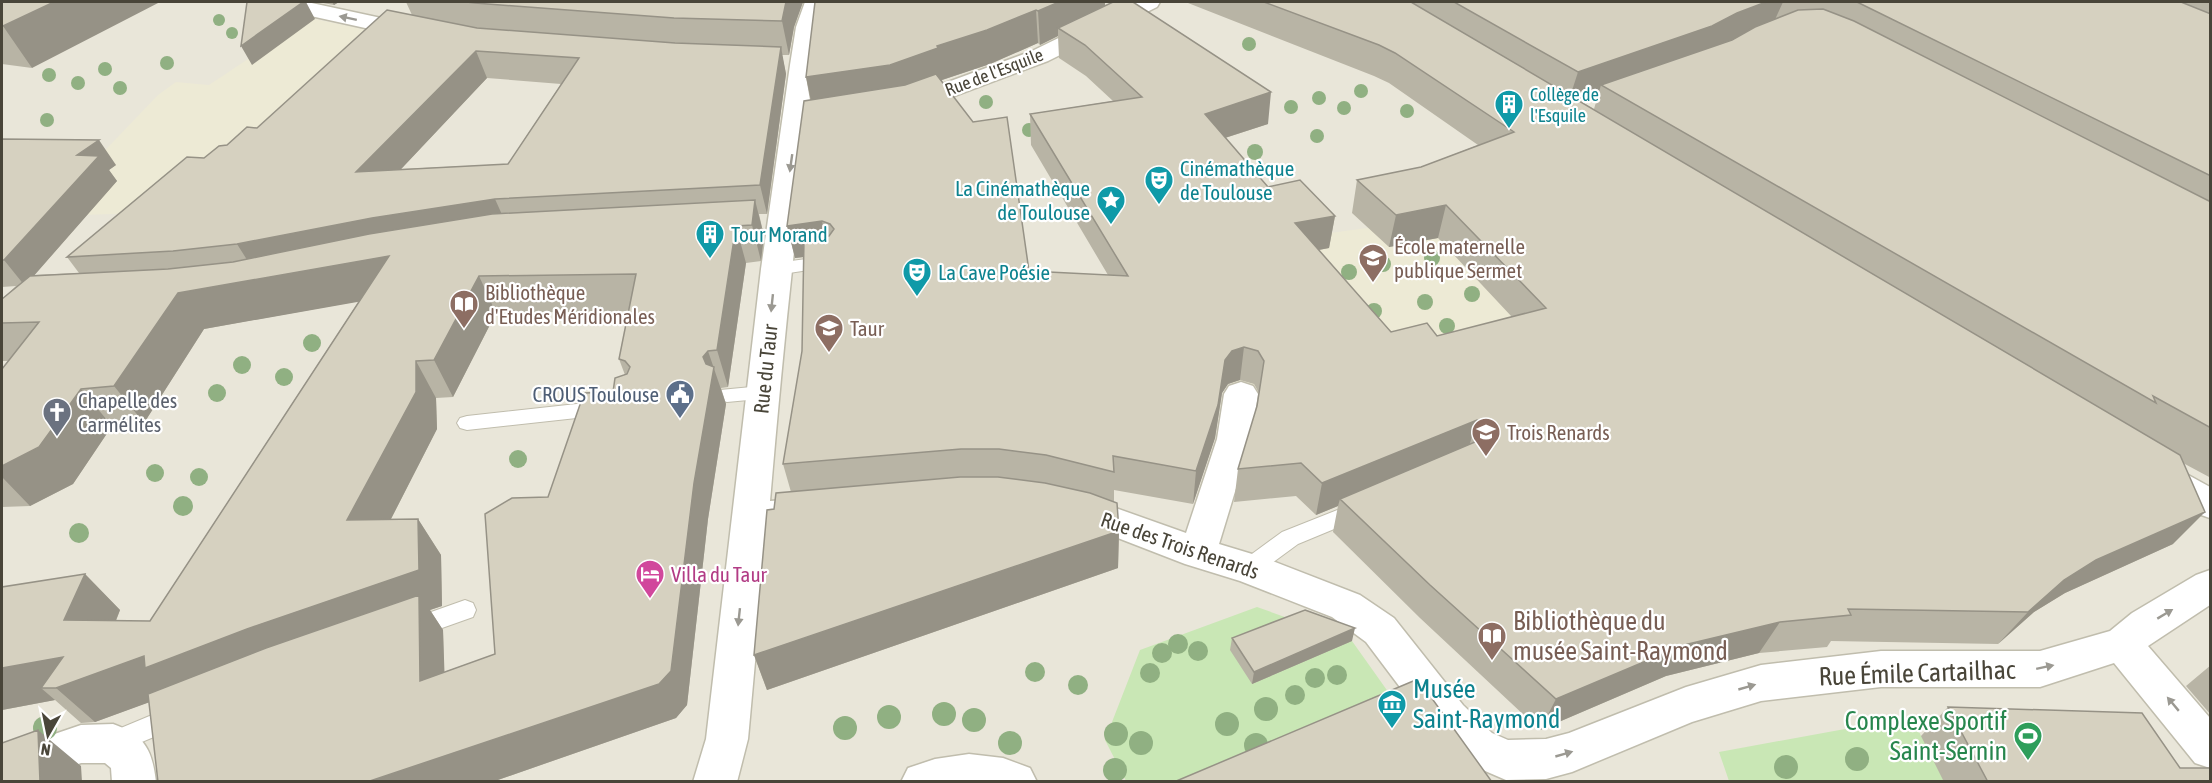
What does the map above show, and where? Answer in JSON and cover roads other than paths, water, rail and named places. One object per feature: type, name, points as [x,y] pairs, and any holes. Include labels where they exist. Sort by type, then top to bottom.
[{"type":"street","points":[[278,2],[441,38]]},
{"type":"street","name":"Rue du Taur","points":[[715,782],[727,739],[776,269],[770,224],[808,123],[790,65],[808,27],[816,2]]},
{"type":"street","name":"Rue de l'Esquile","points":[[888,110],[900,108],[1040,56],[1149,2]]},
{"type":"street","points":[[1198,553],[1234,440],[1241,394]]},
{"type":"street","points":[[2132,458],[2211,504]]},
{"type":"street","name":"Rue des Trois Renards","points":[[1047,504],[1096,515],[1198,553],[1249,568],[1346,606],[1380,630],[1448,718],[1477,747],[1507,771]]},
{"type":"street","points":[[750,517],[840,509]]},
{"type":"street","points":[[2211,586],[2146,625],[2122,644],[2211,749]]},
{"type":"street","name":"Rue Émile Cartailhac","points":[[1507,771],[1572,752],[1686,705],[1761,683],[1881,669],[2040,669],[2122,644]]},
{"type":"street","points":[[2,772],[81,744],[112,743],[132,759],[134,782]]},
{"type":"street","points":[[923,782],[955,773],[1003,777],[1015,782]]},
{"type":"lane","points":[[776,269],[829,262]]},
{"type":"lane","points":[[727,395],[762,393]]},
{"type":"lane","points":[[467,423],[620,406]]},
{"type":"lane","points":[[1249,568],[1290,538],[1374,503]]},
{"type":"lane","points":[[391,635],[465,610]]},
{"type":"lane","points":[[112,743],[196,708]]},
{"type":"place","name":"Collège de l'Esquile","points":[[1509,130]]},
{"type":"place","name":"Cinémathèque de Toulouse","points":[[1159,206]]},
{"type":"place","name":"La Cinémathèque de Toulouse","points":[[1111,226]]},
{"type":"place","name":"Tour Morand","points":[[710,260]]},
{"type":"place","name":"École maternelle publique Sermet","points":[[1373,284]]},
{"type":"place","name":"La Cave Poésie","points":[[917,298]]},
{"type":"place","name":"Bibliothèque d'Etudes Méridionales","points":[[464,330]]},
{"type":"place","name":"Taur","points":[[829,354]]},
{"type":"place","name":"CROUS Toulouse","points":[[680,420]]},
{"type":"place","name":"Chapelle des Carmélites","points":[[57,438]]},
{"type":"place","name":"Trois Renards","points":[[1486,458]]},
{"type":"place","name":"Villa du Taur","points":[[650,600]]},
{"type":"place","name":"Bibliothèque du musée Saint-Raymond","points":[[1492,662]]},
{"type":"place","name":"Musée Saint-Raymond","points":[[1392,730]]},
{"type":"place","name":"Complexe Sportif Saint-Sernin","points":[[2028,762]]}]
